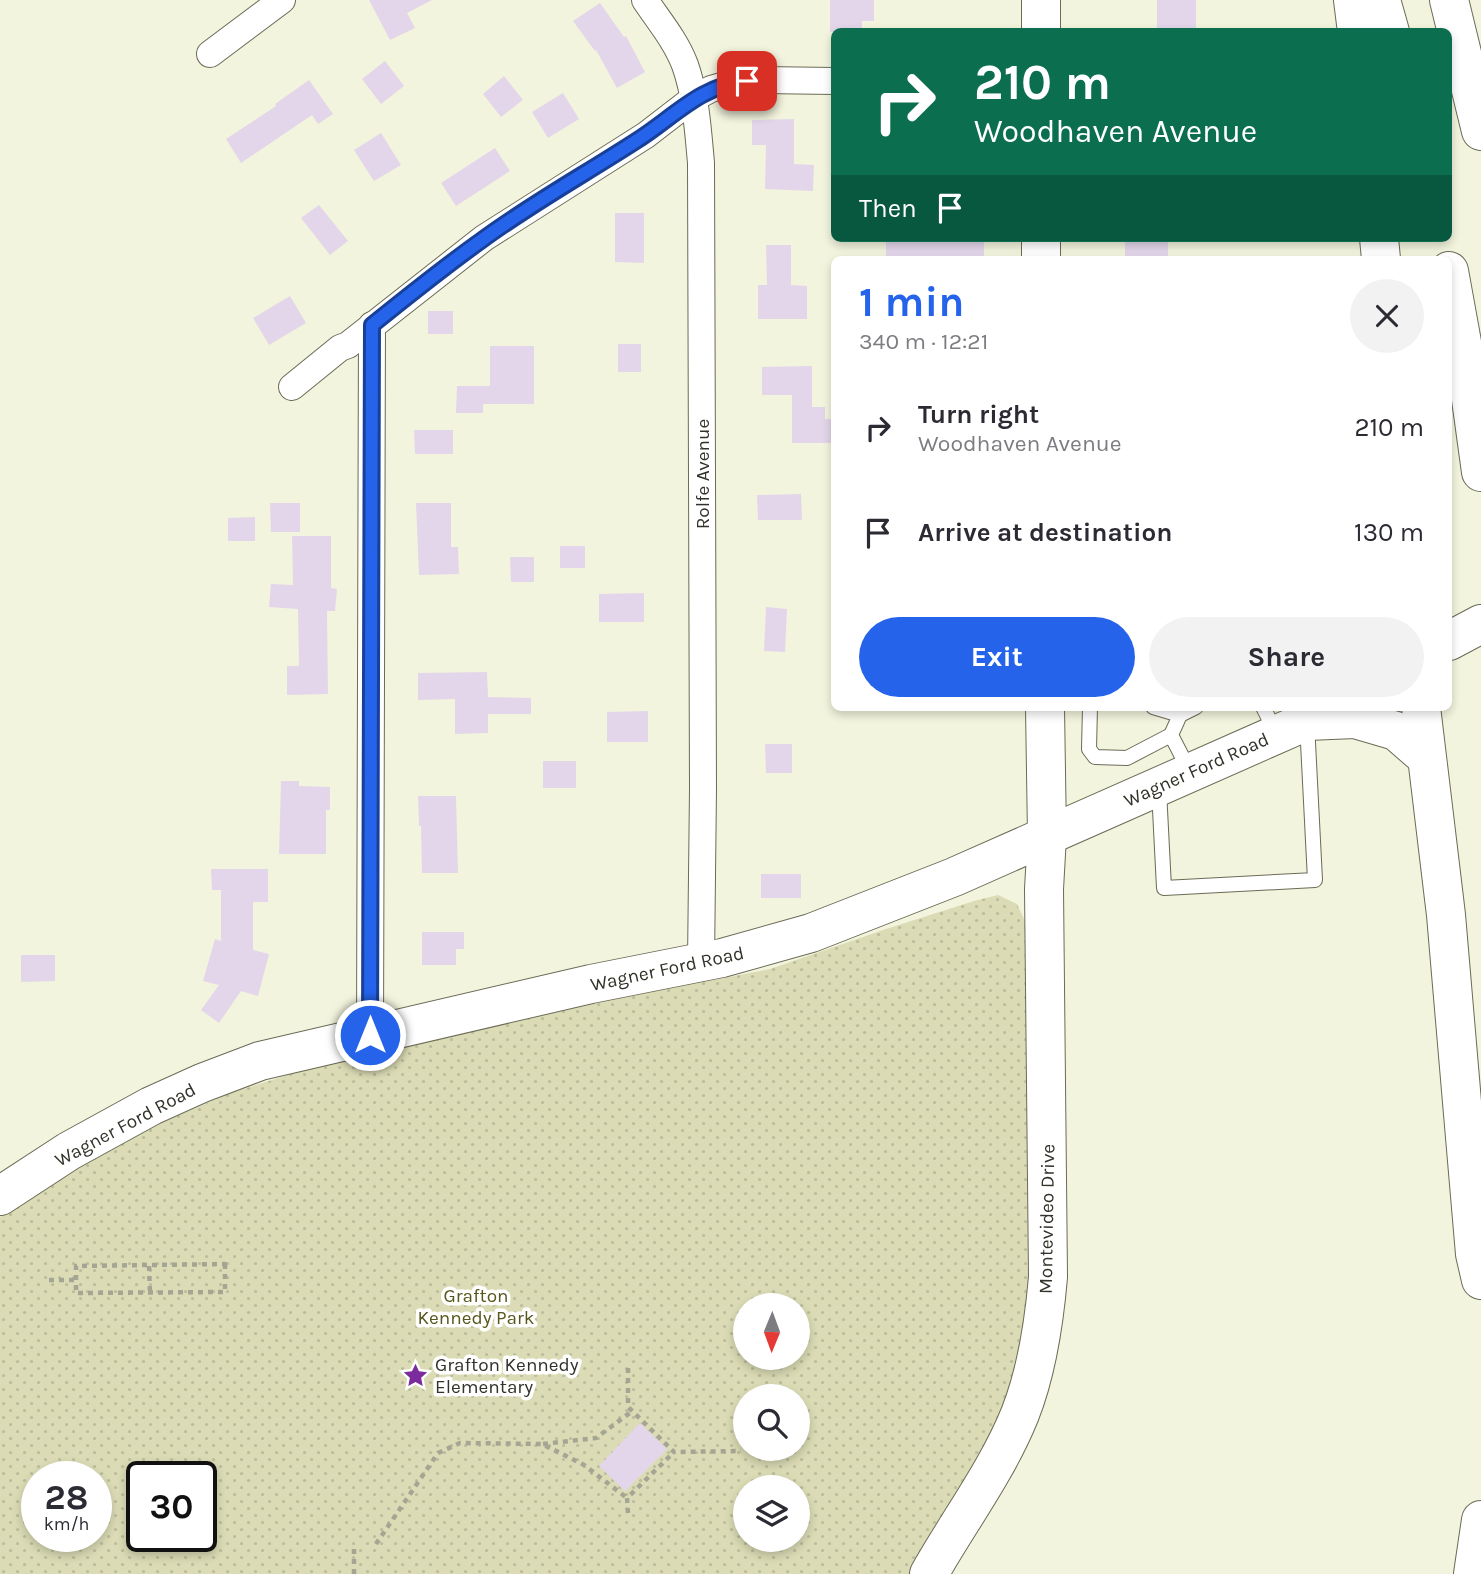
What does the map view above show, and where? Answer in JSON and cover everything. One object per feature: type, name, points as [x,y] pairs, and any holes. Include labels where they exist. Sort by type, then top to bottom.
[{"type":"main road","points":[[1041,0],[1041,28]]},
{"type":"main road","points":[[1353,0],[1356,28]]},
{"type":"main road","points":[[1381,0],[1389,28]]},
{"type":"main road","points":[[1449,0],[1481,131]]},
{"type":"main road","points":[[1452,288],[1481,472]]},
{"type":"main road","points":[[1452,639],[1481,624]]},
{"type":"main road","name":"Montevideo Drive","points":[[929,1574],[997,1463],[1020,1415],[1033,1373],[1044,1318],[1048,1277],[1045,711]]},
{"type":"main road","points":[[1421,711],[1446,915],[1475,1254],[1481,1280]]},
{"type":"main road","points":[[1293,717],[1355,719],[1396,731],[1426,757]]},
{"type":"main road","name":"Wagner Ford Road","points":[[0,1196],[69,1151],[151,1106],[260,1061],[591,984],[701,962],[811,933],[954,877],[1047,836],[1174,779],[1293,717]]},
{"type":"main road","points":[[1473,1574],[1481,1520]]},
{"type":"street","points":[[209,54],[282,0]]},
{"type":"street","name":"Rolfe Avenue","points":[[645,0],[674,42],[685,65],[694,98],[701,163],[701,962]]},
{"type":"street","points":[[292,387],[484,238],[646,135],[694,98],[711,89],[732,83],[761,80],[831,80]]},
{"type":"street","points":[[370,1035],[372,325]]},
{"type":"lane","points":[[1090,711],[1089,748],[1095,757],[1127,758],[1171,735]]},
{"type":"lane","points":[[1177,711],[1171,735],[1174,779],[1164,888],[1315,880],[1293,717]]},
{"type":"path","points":[[225,1264],[225,1293],[76,1293],[76,1280],[76,1266],[225,1264]]},
{"type":"path","points":[[149,1265],[150,1293]]},
{"type":"path","points":[[48,1280],[76,1280]]},
{"type":"path","points":[[628,1368],[628,1407],[674,1452]]},
{"type":"path","points":[[376,1544],[438,1452],[460,1443],[542,1444],[596,1438],[631,1412]]},
{"type":"path","points":[[542,1444],[584,1465],[627,1498],[628,1513]]},
{"type":"path","points":[[627,1498],[674,1452],[733,1451]]},
{"type":"path","points":[[354,1544],[354,1574]]},
{"type":"green space","name":"Grafton Kennedy Park","points":[[998,895],[1017,904],[1025,921],[1031,946],[1029,1343],[1004,1422],[919,1574],[0,1574],[0,1217],[78,1167],[159,1124],[230,1093],[327,1063],[610,1000],[770,969],[886,929]]},
{"type":"building","points":[[369,0],[432,0],[407,13],[415,28],[390,40]]},
{"type":"building","points":[[830,0],[874,0],[874,21],[862,21],[862,28],[831,28],[830,32]]},
{"type":"building","points":[[1157,0],[1196,0],[1196,28],[1157,28]]},
{"type":"building","points":[[600,3],[624,37],[626,36],[645,72],[617,88],[596,50],[573,21]]},
{"type":"building","points":[[385,61],[404,86],[381,104],[362,79]]},
{"type":"building","points":[[504,76],[523,100],[501,117],[483,94]]},
{"type":"building","points":[[309,80],[333,114],[318,124],[312,115],[241,163],[226,139]]},
{"type":"building","points":[[563,93],[579,119],[548,138],[532,112]]},
{"type":"building","points":[[794,119],[794,164],[814,165],[813,191],[765,189],[766,145],[752,145],[752,120]]},
{"type":"building","points":[[381,133],[401,165],[374,181],[354,150]]},
{"type":"building","points":[[495,148],[510,171],[456,206],[441,183]]},
{"type":"building","points":[[319,205],[348,241],[330,255],[301,218]]},
{"type":"building","points":[[615,213],[644,213],[644,263],[615,262]]},
{"type":"building","points":[[886,242],[984,242],[984,256],[886,256]]},
{"type":"building","points":[[1125,242],[1168,242],[1168,256],[1125,256]]},
{"type":"building","points":[[766,245],[791,245],[791,285],[807,286],[807,319],[758,319],[758,285],[767,285]]},
{"type":"building","points":[[290,296],[306,323],[269,345],[253,318]]},
{"type":"building","points":[[428,311],[453,311],[453,334],[428,334]]},
{"type":"building","points":[[618,344],[641,344],[641,372],[618,372]]},
{"type":"building","points":[[490,346],[534,346],[534,404],[483,404],[483,413],[456,413],[457,386],[490,386]]},
{"type":"building","points":[[812,366],[812,407],[825,407],[825,419],[831,419],[831,443],[792,443],[792,395],[762,395],[762,367]]},
{"type":"building","points":[[414,430],[453,430],[453,454],[415,454]]},
{"type":"building","points":[[801,494],[802,520],[758,520],[757,495]]},
{"type":"building","points":[[270,503],[300,503],[300,532],[271,532]]},
{"type":"building","points":[[416,503],[451,503],[451,547],[458,547],[459,574],[419,575]]},
{"type":"building","points":[[255,517],[255,541],[228,541],[228,518]]},
{"type":"building","points":[[292,536],[331,536],[331,588],[337,589],[335,611],[327,611],[328,694],[287,695],[287,666],[299,666],[298,609],[269,607],[271,584],[293,585]]},
{"type":"building","points":[[560,546],[585,546],[585,568],[560,568]]},
{"type":"building","points":[[510,557],[534,557],[534,582],[511,582]]},
{"type":"building","points":[[644,593],[644,622],[599,622],[599,594]]},
{"type":"building","points":[[766,607],[787,609],[785,652],[764,651]]},
{"type":"building","points":[[487,672],[488,697],[531,698],[531,714],[488,714],[488,733],[455,734],[455,699],[418,700],[418,673]]},
{"type":"building","points":[[648,711],[648,742],[607,742],[607,712]]},
{"type":"building","points":[[765,744],[792,744],[792,773],[766,773]]},
{"type":"building","points":[[543,761],[576,761],[576,788],[543,788]]},
{"type":"building","points":[[281,781],[299,781],[299,786],[330,787],[330,810],[326,810],[326,854],[279,854]]},
{"type":"building","points":[[418,796],[456,796],[458,873],[422,873]]},
{"type":"building","points":[[211,869],[268,869],[268,902],[253,902],[253,950],[269,954],[258,996],[241,991],[219,1023],[201,1010],[219,985],[203,981],[215,939],[221,941],[221,890],[212,890]]},
{"type":"building","points":[[761,874],[801,874],[801,898],[761,898]]},
{"type":"building","points":[[422,932],[464,932],[464,949],[456,949],[456,965],[422,965]]},
{"type":"building","points":[[21,955],[55,955],[55,981],[21,982]]},
{"type":"building","points":[[640,1423],[667,1449],[625,1491],[599,1466]]},
{"type":"place","name":"Grafton Kennedy Elementary","points":[[415,1375]]},
{"type":"route","points":[[370,1035],[372,325],[484,238],[646,135],[694,98],[711,89],[747,81]]}]
